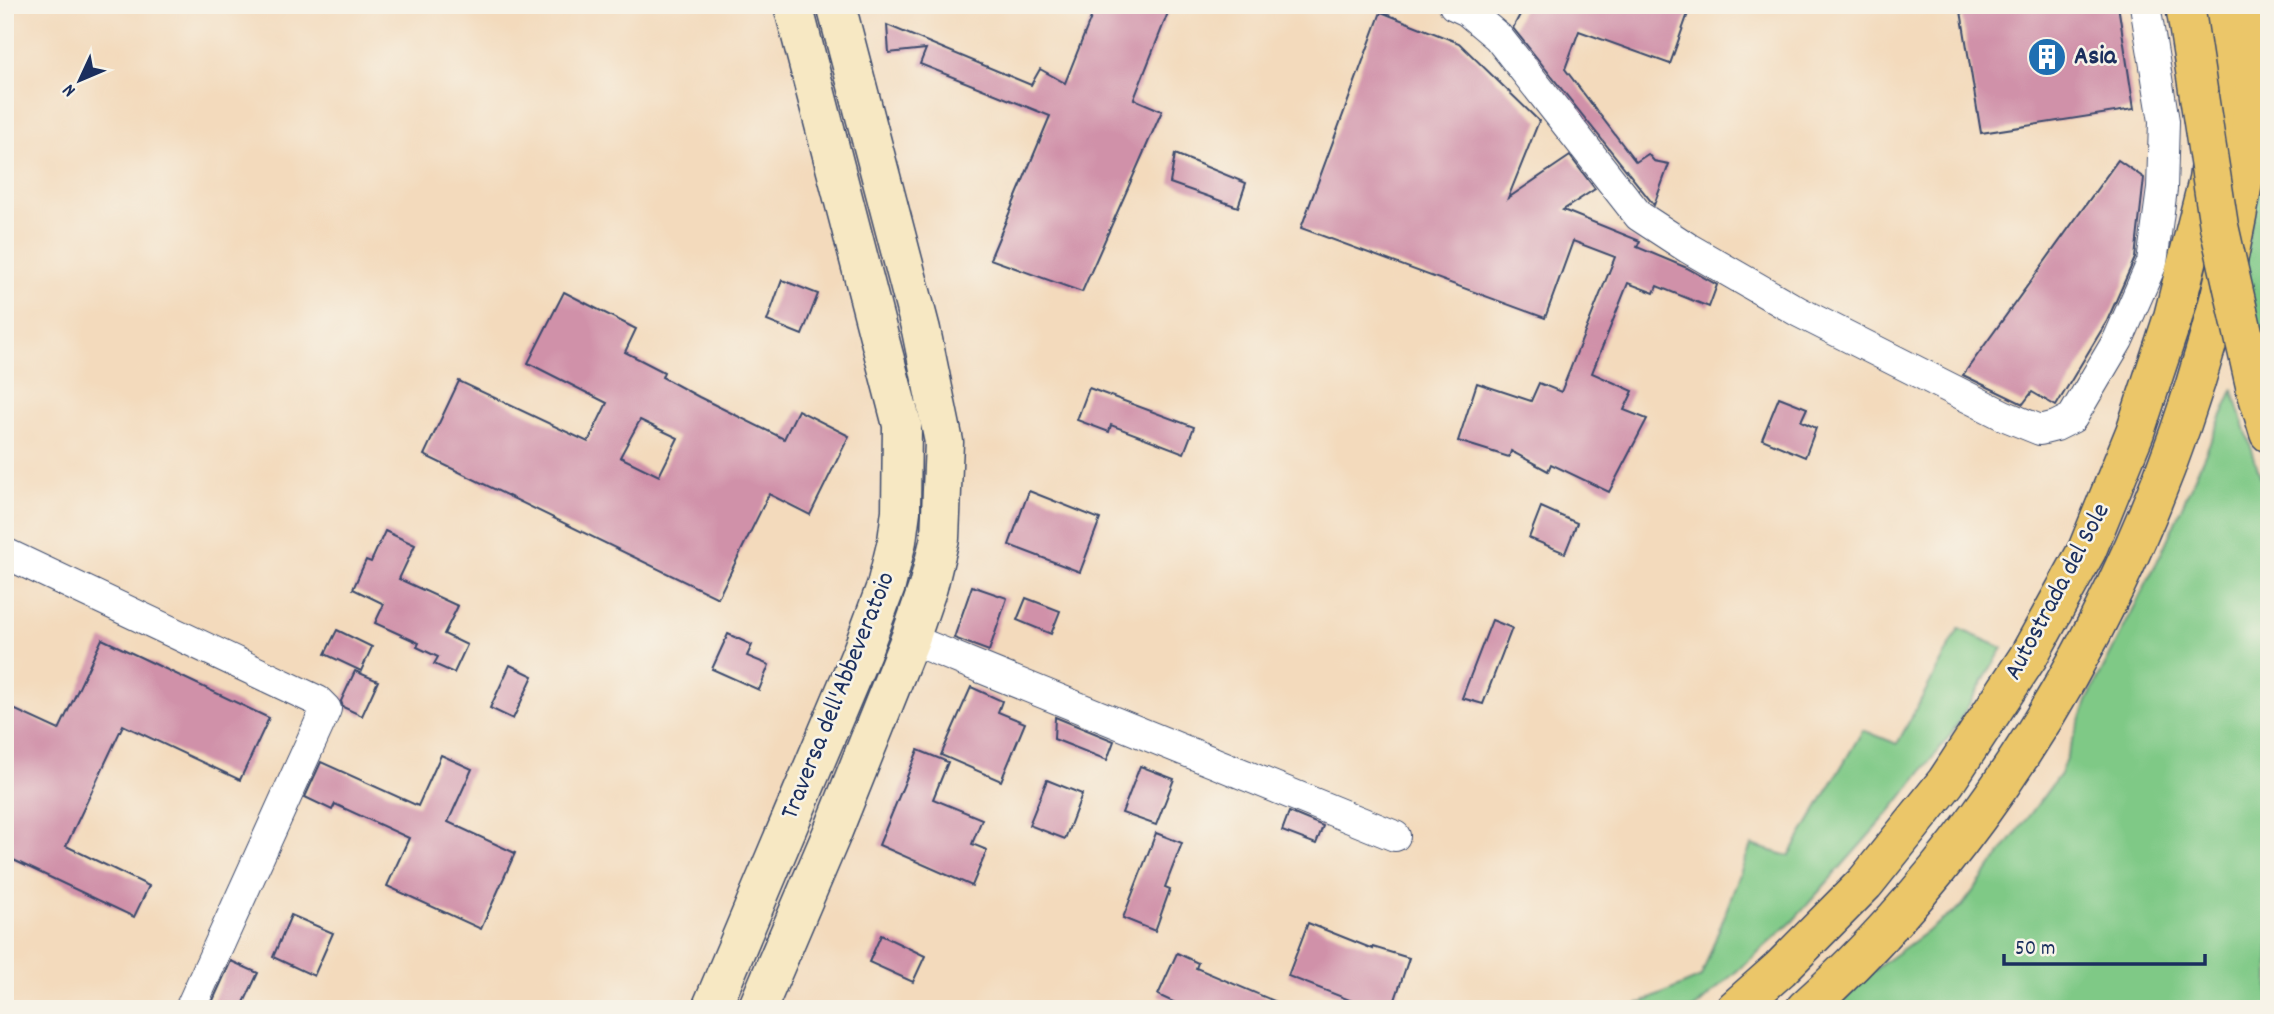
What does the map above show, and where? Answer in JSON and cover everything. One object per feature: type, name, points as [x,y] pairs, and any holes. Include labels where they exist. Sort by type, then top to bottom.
[{"type":"highway","points":[[2185,5],[2219,226],[2256,390],[2269,433]]},
{"type":"highway","name":"Autostrada del Sole","points":[[1735,1009],[1780,969],[1865,883],[1946,782],[2028,657],[2087,550],[2135,432],[2173,317],[2199,218],[2208,180],[2219,85],[2224,5]]},
{"type":"highway","name":"Autostrada del Sole","points":[[1805,1009],[1833,984],[1920,891],[1993,798],[2066,679],[2120,577],[2186,413],[2214,322],[2248,152],[2260,5]]},
{"type":"street","name":"Traversa dell'Abbeveratoio","points":[[711,1009],[862,651],[886,586],[901,511],[902,425],[793,5]]},
{"type":"street","name":"Traversa dell'Abbeveratoio","points":[[757,1009],[911,639],[940,538],[944,443],[921,330],[836,5]]},
{"type":"street","points":[[1454,5],[1468,11],[1498,37],[1639,216],[1688,248],[1799,312],[2003,415],[2040,430],[2072,418],[2118,340],[2152,263],[2162,189],[2164,121],[2145,5]]},
{"type":"street","points":[[5,553],[318,701],[326,709],[190,1009]]},
{"type":"street","points":[[911,639],[1395,836]]},
{"type":"green space","points":[[2269,136],[2269,373],[2244,261]]},
{"type":"green space","points":[[2233,390],[2269,504],[2269,1009],[1834,1009],[1878,967],[1962,906],[2060,774],[2088,699],[2161,554]]},
{"type":"green space","points":[[1959,629],[2003,648],[1951,734],[1893,808],[1792,922],[1694,1009],[1627,1009],[1701,977],[1751,845],[1789,856],[1863,730],[1897,744]]},
{"type":"building","points":[[1096,5],[1171,5],[1134,99],[1162,111],[1082,292],[990,259],[1050,116],[920,64],[926,49],[889,53],[887,25],[1031,85],[1040,69],[1065,83]]},
{"type":"building","points":[[1525,5],[1691,5],[1670,64],[1579,31],[1565,69],[1636,162],[1648,154],[1654,161],[1669,164],[1654,205],[1513,28]]},
{"type":"building","name":"Asia","points":[[1960,5],[2118,5],[2134,109],[1981,133]]},
{"type":"building","points":[[1381,12],[1459,43],[1539,121],[1508,198],[1570,156],[1595,189],[1563,210],[1640,241],[1637,247],[1687,268],[1717,285],[1709,307],[1657,286],[1654,293],[1628,283],[1592,373],[1633,391],[1624,410],[1647,419],[1609,492],[1551,464],[1548,471],[1511,451],[1509,457],[1458,441],[1477,383],[1531,401],[1539,383],[1561,392],[1615,257],[1573,241],[1545,318],[1301,228]]},
{"type":"building","points":[[1175,154],[1246,183],[1238,207],[1170,183]]},
{"type":"building","points":[[2118,160],[2144,178],[2135,258],[2107,321],[2056,406],[2032,392],[2023,404],[1963,375]]},
{"type":"building","points":[[782,280],[818,294],[802,335],[767,321]]},
{"type":"building","points":[[564,292],[636,329],[625,352],[664,372],[662,377],[699,397],[784,439],[798,410],[849,436],[810,515],[769,494],[718,598],[424,455],[459,381],[588,442],[607,403],[528,363]],"holes":[[[640,420],[678,438],[659,476],[620,457]]]},
{"type":"building","points":[[1089,388],[1194,427],[1184,453],[1111,425],[1109,432],[1077,420]]},
{"type":"building","points":[[1779,397],[1807,408],[1801,421],[1816,428],[1805,457],[1762,439]]},
{"type":"building","points":[[1029,491],[1100,519],[1080,572],[1009,545]]},
{"type":"building","points":[[1541,507],[1577,523],[1565,553],[1529,538]]},
{"type":"building","points":[[385,531],[415,545],[399,579],[458,606],[444,634],[467,645],[454,673],[434,664],[438,657],[417,647],[419,643],[375,623],[384,604],[353,589],[366,560],[371,562]]},
{"type":"building","points":[[972,586],[1007,598],[989,651],[954,638]]},
{"type":"building","points":[[1026,598],[1060,611],[1051,634],[1017,620]]},
{"type":"building","points":[[1492,620],[1512,628],[1483,704],[1462,698]]},
{"type":"building","points":[[337,630],[372,647],[361,671],[325,654]]},
{"type":"building","points":[[728,634],[752,645],[747,656],[769,665],[759,690],[712,669]]},
{"type":"building","points":[[102,639],[269,718],[240,780],[123,725],[66,846],[149,886],[134,917],[5,856],[5,705],[59,730]]},
{"type":"building","points":[[510,665],[533,676],[513,719],[490,708]]},
{"type":"building","points":[[355,671],[378,681],[362,716],[343,707],[341,701]]},
{"type":"building","points":[[971,687],[1002,701],[998,712],[1025,723],[1001,781],[941,755]]},
{"type":"building","points":[[1055,717],[1114,741],[1107,760],[1054,739]]},
{"type":"building","points":[[918,750],[948,762],[933,799],[982,819],[972,844],[987,850],[972,886],[879,845]]},
{"type":"building","points":[[441,755],[472,769],[448,822],[515,853],[481,929],[387,886],[409,838],[335,804],[332,810],[305,797],[321,762],[418,806]]},
{"type":"building","points":[[1140,766],[1174,779],[1156,825],[1122,813]]},
{"type":"building","points":[[1047,780],[1082,794],[1065,839],[1029,825]]},
{"type":"building","points":[[1289,812],[1323,826],[1316,844],[1282,831]]},
{"type":"building","points":[[1156,833],[1182,843],[1165,887],[1170,889],[1155,931],[1123,918]]},
{"type":"building","points":[[291,915],[333,933],[314,976],[273,957]]},
{"type":"building","points":[[1308,923],[1373,949],[1409,958],[1392,1009],[1353,1009],[1355,1002],[1288,976]]},
{"type":"building","points":[[881,935],[925,956],[913,982],[869,962]]},
{"type":"building","points":[[1177,953],[1198,963],[1196,968],[1293,1009],[1188,1009],[1158,995]]},
{"type":"building","points":[[231,961],[258,973],[241,1009],[209,1009]]},
{"type":"place","name":"Asia","points":[[2047,57]]}]
